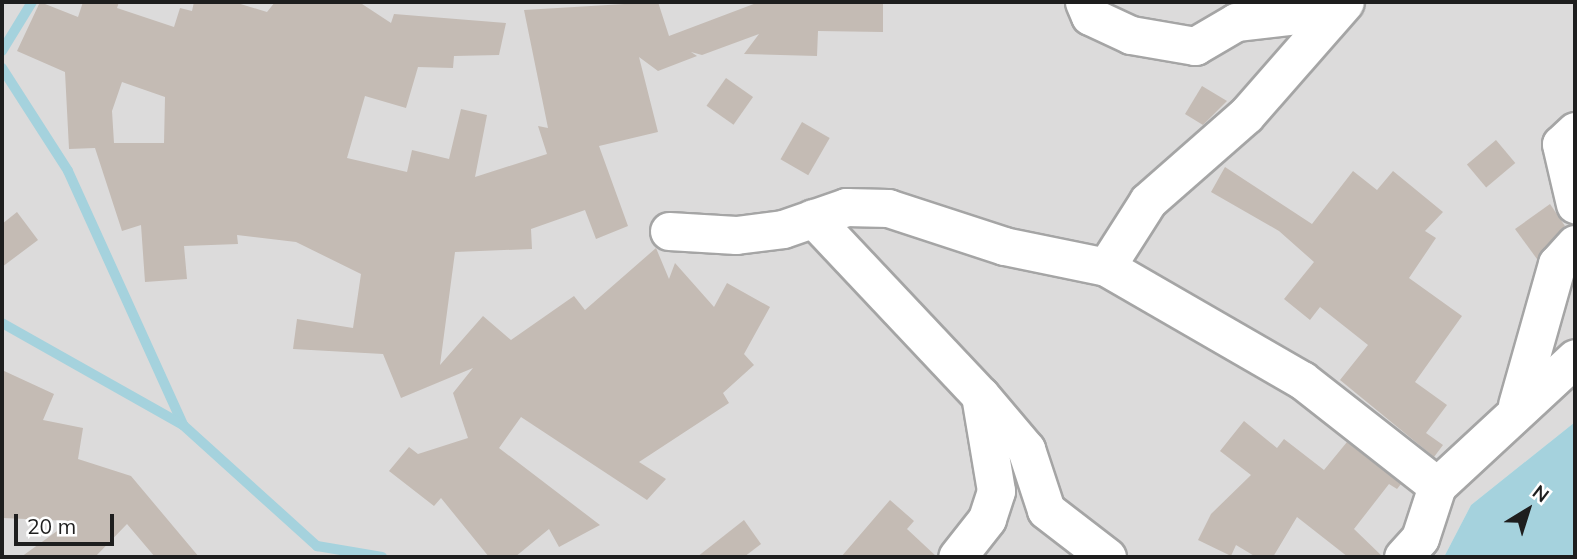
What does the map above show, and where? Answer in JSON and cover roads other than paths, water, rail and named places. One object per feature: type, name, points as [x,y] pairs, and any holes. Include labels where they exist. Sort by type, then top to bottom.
[{"type":"street","points":[[1084,2],[1090,16],[1131,35],[1195,46],[1236,22],[1339,7]]},
{"type":"street","points":[[1106,267],[1147,201],[1246,115],[1339,7]]},
{"type":"street","points":[[1575,131],[1561,144],[1575,204]]},
{"type":"street","points":[[669,231],[736,235],[813,218],[846,207],[888,208],[1004,246],[1106,267],[1301,380],[1437,486]]},
{"type":"street","points":[[813,218],[980,395],[1027,449],[1046,510],[1107,557]]},
{"type":"street","points":[[1514,411],[1557,264],[1575,244]]},
{"type":"street","points":[[1403,557],[1420,538],[1437,486],[1514,411],[1575,358]]},
{"type":"street","points":[[957,557],[987,519],[996,491],[980,395]]},
{"type":"water","points":[[1575,422],[1575,557],[1444,557],[1471,505]]},
{"type":"waterway","points":[[2,51],[32,2]]},
{"type":"waterway","points":[[2,68],[68,171],[183,425]]},
{"type":"waterway","points":[[2,323],[183,425],[317,546],[382,557]]}]
